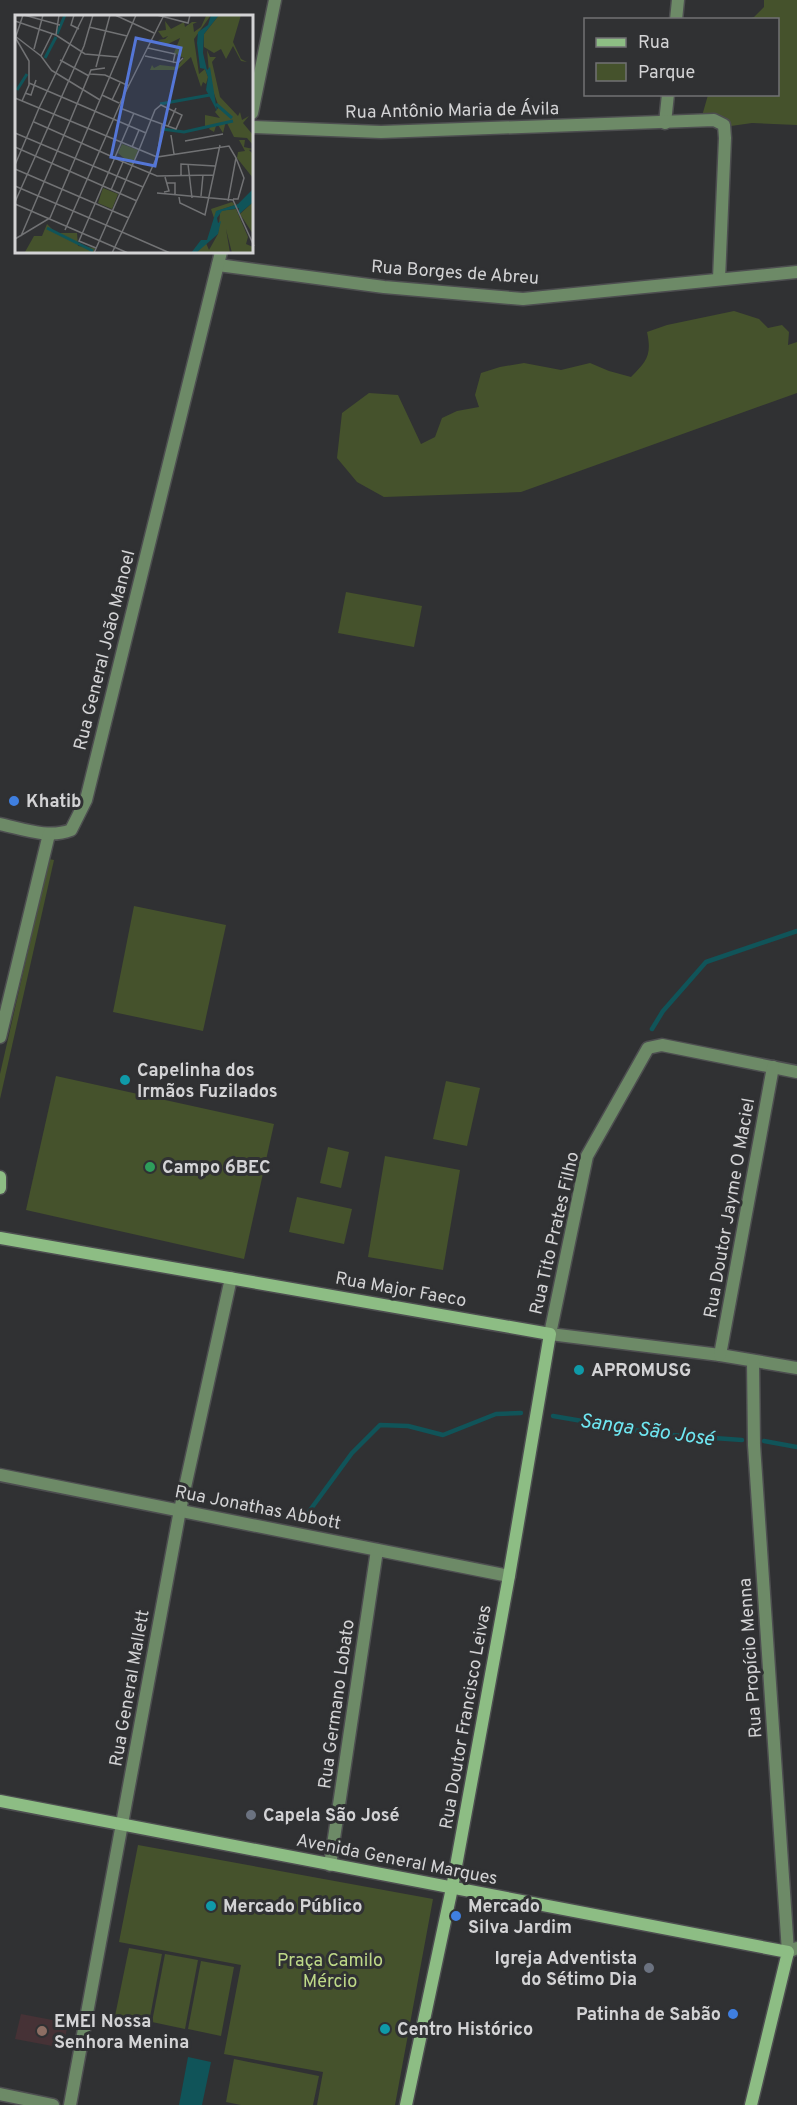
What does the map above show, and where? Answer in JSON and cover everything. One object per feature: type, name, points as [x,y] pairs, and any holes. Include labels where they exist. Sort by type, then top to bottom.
[{"type":"street","points":[[254,103],[274,0]]},
{"type":"street","points":[[676,18],[678,0]]},
{"type":"street","points":[[665,123],[668,96]]},
{"type":"street","name":"Rua Antônio Maria de Ávila","points":[[254,127],[381,132],[714,120],[724,125],[719,279]]},
{"type":"street","name":"Rua General João Manoel","points":[[49,834],[61,835],[71,830],[86,800],[221,254]]},
{"type":"street","name":"Rua Borges de Abreu","points":[[218,265],[384,287],[523,299],[797,272]]},
{"type":"street","points":[[0,824],[49,834],[0,1037]]},
{"type":"street","name":"Rua Tito Prates Filho","points":[[550,1334],[587,1156],[648,1048],[662,1045],[772,1067]]},
{"type":"street","points":[[772,1067],[797,1072]]},
{"type":"street","name":"Rua Doutor Jayme O Maciel","points":[[720,1355],[772,1067]]},
{"type":"street","name":"Rua Major Faeco","points":[[0,1238],[550,1334],[720,1355],[797,1368]]},
{"type":"street","name":"Rua General Mallett","points":[[70,2105],[180,1510],[231,1278]]},
{"type":"street","name":"Rua Doutor Francisco Leivas","points":[[406,2105],[452,1888],[550,1334]]},
{"type":"street","name":"Rua Propício Menna","points":[[753,1361],[754,1445],[792,1950]]},
{"type":"street","name":"Rua Jonathas Abbott","points":[[0,1474],[509,1576]]},
{"type":"street","name":"Rua Germano Lobato","points":[[330,1864],[377,1550]]},
{"type":"street","name":"Avenida General Marques","points":[[0,1801],[452,1888],[792,1950]]},
{"type":"street","points":[[751,2105],[792,1950]]},
{"type":"street","points":[[0,2094],[53,2105]]},
{"type":"shaded area","name":"EMEI Nossa Senhora Menina","points":[[21,2014],[68,2023],[63,2048],[15,2039]]},
{"type":"green space","points":[[764,0],[797,0],[797,125],[752,123],[731,126],[724,119],[702,116],[708,96],[779,96],[779,18],[751,18],[764,7]]},
{"type":"green space","points":[[734,311],[759,319],[768,328],[782,325],[789,332],[788,345],[797,342],[797,393],[521,492],[384,497],[357,482],[337,458],[342,413],[369,393],[398,395],[421,444],[435,437],[442,418],[457,411],[479,407],[475,395],[481,373],[524,363],[561,370],[590,363],[631,377],[647,357],[649,346],[647,332],[667,325]]},
{"type":"green space","points":[[346,592],[422,606],[414,647],[338,633]]},
{"type":"green space","points":[[49,859],[54,860],[0,1099],[0,1074]]},
{"type":"green space","points":[[134,906],[226,925],[203,1031],[113,1012]]},
{"type":"green space","name":"Campo 6BEC","points":[[56,1076],[274,1124],[244,1259],[26,1210]]},
{"type":"green space","points":[[446,1081],[480,1088],[467,1146],[433,1139]]},
{"type":"green space","points":[[328,1147],[349,1152],[341,1188],[320,1183]]},
{"type":"green space","points":[[385,1156],[460,1170],[443,1270],[368,1257]]},
{"type":"green space","points":[[297,1197],[352,1209],[344,1244],[289,1232]]},
{"type":"green space","name":"Praça Camilo Mércio","points":[[138,1845],[433,1899],[395,2105],[317,2105],[323,2072],[224,2054],[241,1965],[119,1942]]},
{"type":"green space","points":[[129,1948],[162,1954],[149,2022],[115,2016]]},
{"type":"green space","points":[[165,1954],[198,1960],[185,2029],[152,2022]]},
{"type":"green space","points":[[201,1961],[234,1967],[221,2036],[188,2029]]},
{"type":"green space","points":[[234,2059],[319,2076],[313,2105],[241,2105],[226,2102]]},
{"type":"water","points":[[188,2057],[211,2062],[202,2105],[179,2105]]},
{"type":"waterway","points":[[652,1029],[663,1011],[706,962],[797,931]]},
{"type":"waterway","name":"Sanga São José","points":[[302,1521],[352,1453],[380,1425],[408,1426],[443,1435],[496,1414],[521,1413]]},
{"type":"waterway","name":"Sanga São José","points":[[553,1416],[658,1434],[742,1440]]},
{"type":"waterway","name":"Sanga São José","points":[[764,1441],[797,1447]]},
{"type":"place","name":"Khatib","points":[[14,801]]},
{"type":"place","name":"Capelinha dos Irmãos Fuzilados","points":[[125,1080]]},
{"type":"place","name":"Campo 6BEC","points":[[150,1167]]},
{"type":"place","name":"APROMUSG","points":[[579,1370]]},
{"type":"place","name":"Capela São José","points":[[251,1815]]},
{"type":"place","name":"Mercado Público","points":[[211,1906]]},
{"type":"place","name":"Mercado Silva Jardim","points":[[456,1916]]},
{"type":"place","name":"Igreja Adventista do Sétimo Dia","points":[[649,1968]]},
{"type":"place","name":"Patinha de Sabão","points":[[733,2014]]},
{"type":"place","name":"Centro Histórico","points":[[385,2029]]},
{"type":"place","name":"EMEI Nossa Senhora Menina","points":[[42,2031]]}]
